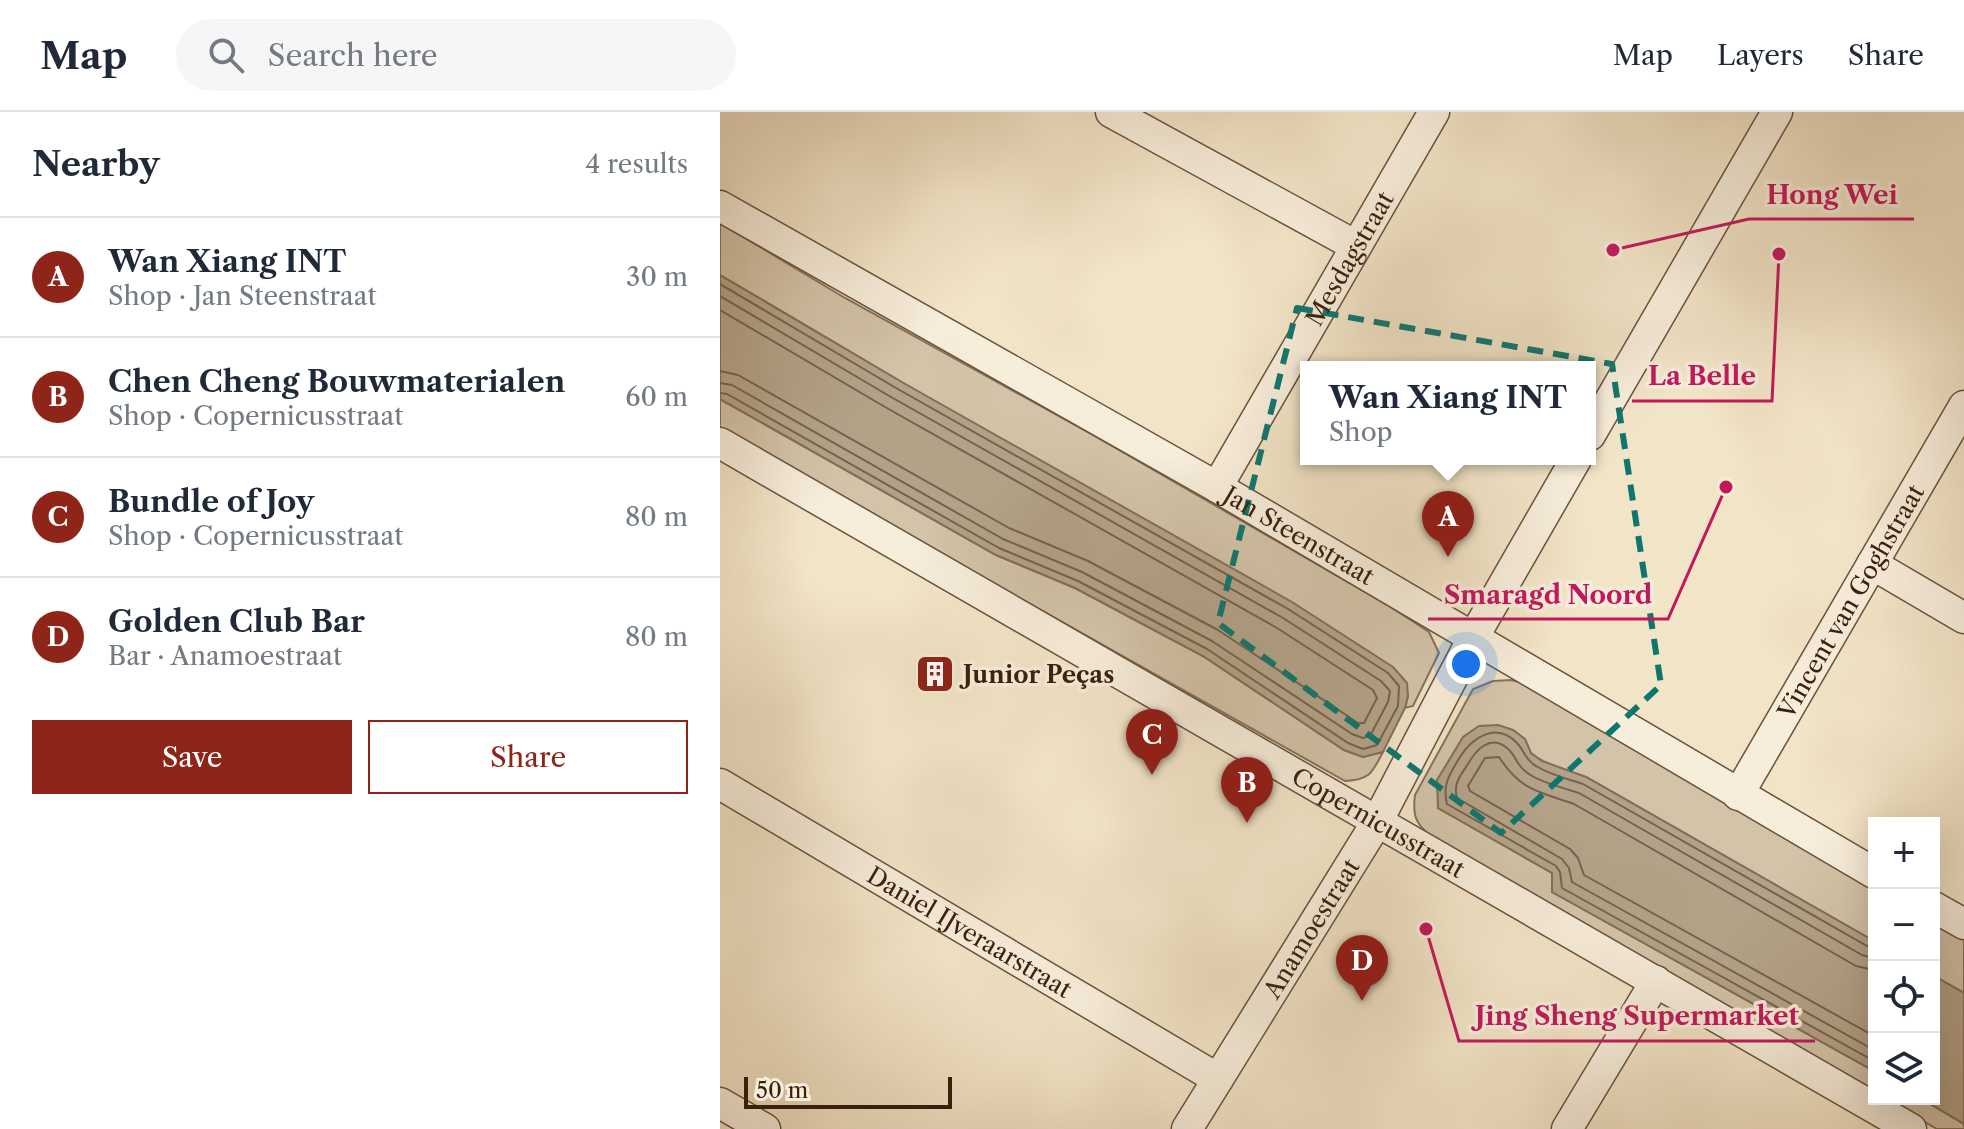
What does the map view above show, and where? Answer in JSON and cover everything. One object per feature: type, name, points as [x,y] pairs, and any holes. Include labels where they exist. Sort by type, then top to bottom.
[{"type":"street","points":[[1111,112],[1356,246]]},
{"type":"street","name":"Mesdagstraat","points":[[1217,487],[1434,112]]},
{"type":"street","points":[[1596,425],[1777,112]]},
{"type":"street","name":"Jan Steenstraat","points":[[720,206],[1217,487],[1868,870]]},
{"type":"street","name":"Vincent van Goghstraat","points":[[1738,795],[1964,406]]},
{"type":"street","name":"Copernicusstraat","points":[[720,443],[1656,981],[1894,1125]]},
{"type":"street","name":"Anamoestraat","points":[[1187,1129],[1377,822],[1473,638],[1573,465]]},
{"type":"street","points":[[1872,564],[1964,618]]},
{"type":"street","name":"Daniel IJveraarstraat","points":[[720,784],[1218,1079]]},
{"type":"street","points":[[1940,910],[1964,924]]},
{"type":"street","points":[[1567,1129],[1656,981]]},
{"type":"street","points":[[720,1103],[765,1129]]},
{"type":"highlighted area","points":[[1297,308],[1612,364],[1661,685],[1501,833],[1218,623]]},
{"type":"shaded area","points":[[720,223],[845,298],[1095,436],[1429,632],[1439,653],[1413,706],[1405,708],[1408,696],[900,381],[720,275]]},
{"type":"shaded area","points":[[720,399],[996,555],[1075,588],[1203,656],[1344,750],[1363,757],[1383,752],[1376,765],[1365,777],[1345,781],[720,429]]},
{"type":"shaded area","points":[[1511,680],[1527,684],[1868,879],[1868,938],[1586,777],[1543,761],[1533,755],[1513,732],[1495,726],[1479,726],[1438,808],[1552,873],[1552,892],[1868,1068],[1868,1090],[1434,839],[1423,829],[1415,815],[1415,795],[1473,689],[1493,681]]},
{"type":"shaded area","points":[[1940,921],[1964,935],[1964,993],[1940,979]]},
{"type":"shaded area","points":[[1895,1105],[1932,1105],[1964,1124],[1964,1129],[1937,1129]]},
{"type":"water","points":[[720,275],[900,381],[1292,602],[1393,667],[1407,683],[1408,696],[1383,752],[1363,757],[1344,750],[1203,656],[1075,588],[996,555],[720,399]]},
{"type":"water","points":[[1498,725],[1513,730],[1525,739],[1531,753],[1542,761],[1586,777],[1868,938],[1868,1068],[1552,892],[1552,873],[1438,808],[1437,780],[1463,737],[1479,726]]},
{"type":"water","points":[[1940,979],[1964,993],[1964,1124],[1932,1105],[1940,1105]]},
{"type":"place","name":"Hong Wei","points":[[1613,250]]},
{"type":"place","name":"La Belle","points":[[1779,254]]},
{"type":"place","name":"Smaragd Noord","points":[[1726,487]]},
{"type":"place","name":"Wan Xiang INT","points":[[1448,557]]},
{"type":"place","name":"Junior Peças","points":[[935,674]]},
{"type":"place","name":"Bundle of Joy","points":[[1152,775]]},
{"type":"place","name":"Chen Cheng Bouwmaterialen","points":[[1247,823]]},
{"type":"place","name":"Jing Sheng Supermarket","points":[[1426,929]]},
{"type":"place","name":"Golden Club Bar","points":[[1362,1001]]}]
